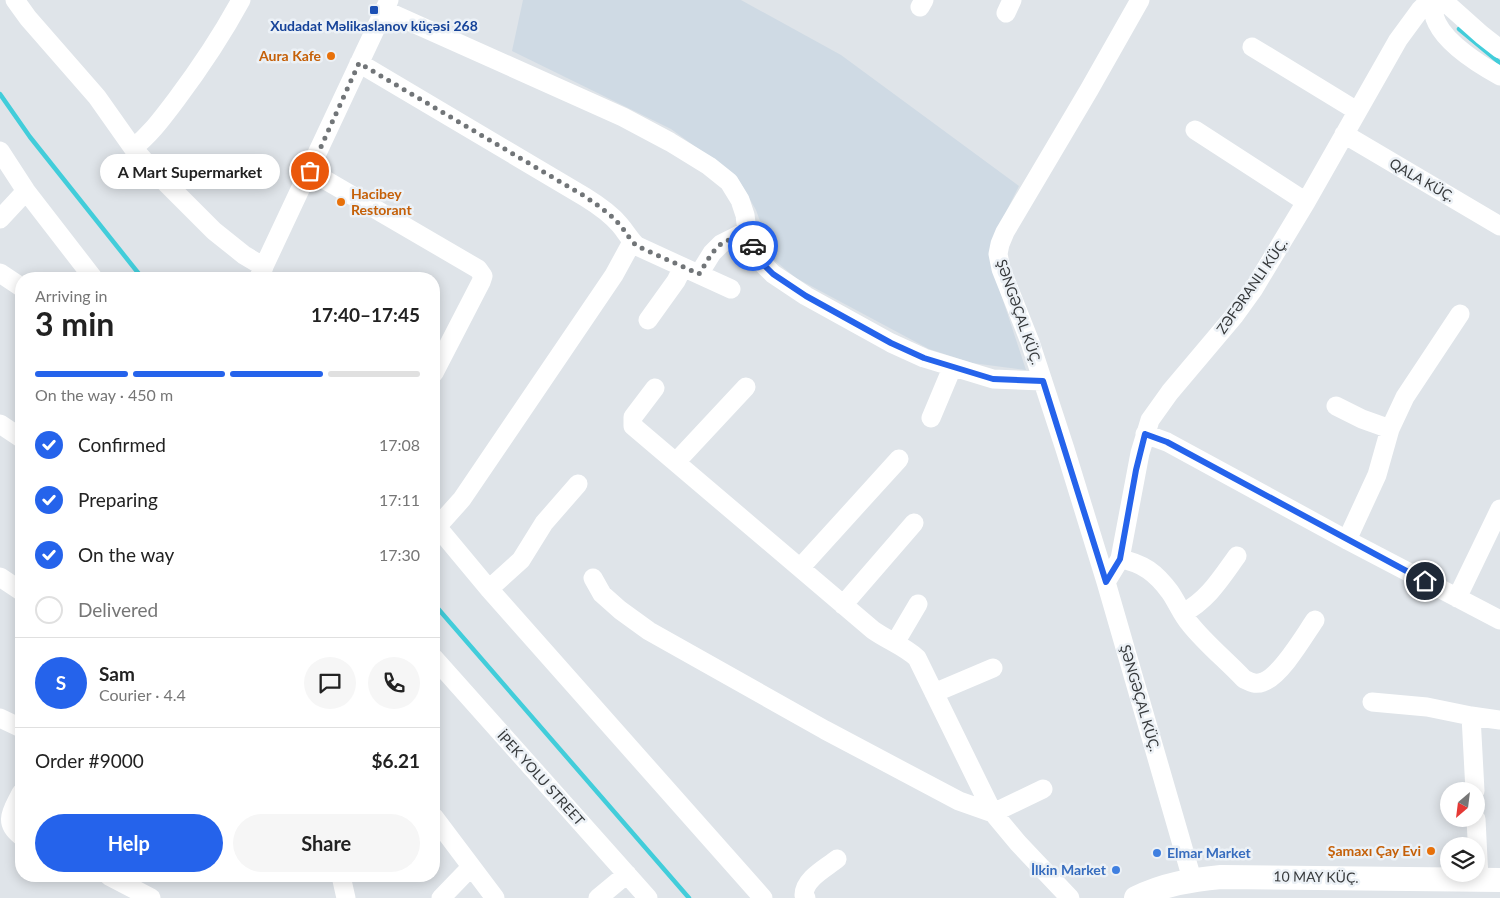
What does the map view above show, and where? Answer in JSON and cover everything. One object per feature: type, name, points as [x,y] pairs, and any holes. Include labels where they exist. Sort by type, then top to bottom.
[{"type":"main road","name":"10 MAY KÜÇ.","points":[[1136,898],[1169,892],[1192,880],[1221,876],[1490,879]]},
{"type":"street","points":[[15,0],[28,18],[97,97],[133,148],[214,231],[244,255],[260,272]]},
{"type":"street","name":"ŞƏNGƏÇAL KÜÇ.","points":[[1140,0],[1005,232],[998,254],[1001,269],[1030,342],[1043,381],[1106,582],[1192,880]]},
{"type":"street","points":[[1431,0],[1434,16],[1443,33],[1468,55],[1500,76]]},
{"type":"street","points":[[1106,582],[1120,559],[1136,470],[1145,434],[1158,409],[1235,315],[1248,296],[1275,255],[1398,40],[1415,15],[1431,0]]},
{"type":"street","points":[[1440,0],[1500,49]]},
{"type":"street","points":[[133,148],[154,129],[202,66],[236,2]]},
{"type":"street","points":[[261,272],[386,5],[623,117],[670,142],[709,166],[729,182],[740,200],[745,215],[747,231],[763,264],[773,274],[806,296],[891,343],[924,358],[993,379],[1043,381]]},
{"type":"street","points":[[1252,47],[1357,111]]},
{"type":"street","points":[[359,63],[586,197],[609,213],[637,246],[730,289]]},
{"type":"street","points":[[1195,130],[1306,202]]},
{"type":"street","name":"QALA KÜÇ.","points":[[1344,134],[1500,226]]},
{"type":"street","points":[[0,151],[26,191],[89,272]]},
{"type":"street","points":[[310,171],[478,269],[483,276],[440,361]]},
{"type":"street","points":[[0,219],[26,191]]},
{"type":"street","points":[[648,320],[676,281],[691,271],[721,244],[747,231]]},
{"type":"street","points":[[440,522],[452,512],[468,491],[614,275],[632,242]]},
{"type":"street","points":[[0,273],[15,284]]},
{"type":"street","points":[[1347,540],[1377,475],[1390,429],[1406,397],[1460,314]]},
{"type":"street","points":[[931,418],[952,368]]},
{"type":"street","points":[[676,462],[746,387]]},
{"type":"street","points":[[655,388],[634,417],[634,426],[873,630],[895,644],[909,650],[917,658],[994,813],[1018,843],[1070,898]]},
{"type":"street","points":[[1336,406],[1362,419],[1390,429]]},
{"type":"street","points":[[0,424],[15,434]]},
{"type":"street","points":[[1145,434],[1167,442],[1347,540],[1500,620]]},
{"type":"street","points":[[800,568],[899,459]]},
{"type":"street","points":[[489,588],[520,560],[544,523],[578,484]]},
{"type":"street","points":[[1456,598],[1500,509]]},
{"type":"street","points":[[844,605],[914,523]]},
{"type":"street","points":[[440,530],[762,898]]},
{"type":"street","points":[[1183,613],[1194,607],[1210,593],[1237,556]]},
{"type":"street","points":[[1120,559],[1136,562],[1148,568],[1169,591],[1188,622],[1200,636],[1244,679],[1253,684],[1264,682],[1278,670],[1291,656],[1315,620]]},
{"type":"street","points":[[0,577],[15,587]]},
{"type":"street","points":[[593,578],[602,594],[649,631],[825,730],[951,796],[994,813],[1042,789]]},
{"type":"street","points":[[895,644],[918,604]]},
{"type":"street","name":"İPEK YOLU STREET","points":[[440,665],[648,898]]},
{"type":"street","points":[[934,693],[993,668]]},
{"type":"street","points":[[1372,702],[1426,708],[1500,720]]},
{"type":"street","points":[[1471,716],[1475,782]]},
{"type":"street","points":[[0,718],[15,725]]},
{"type":"street","points":[[11,830],[10,815],[15,805]]},
{"type":"street","points":[[440,825],[495,898]]},
{"type":"street","points":[[1478,828],[1490,879]]},
{"type":"street","points":[[806,898],[804,890],[807,883],[838,859]]},
{"type":"street","points":[[441,898],[471,867]]},
{"type":"street","points":[[598,898],[627,874]]},
{"type":"street","points":[[116,882],[129,894],[151,898]]},
{"type":"street","points":[[342,882],[346,898]]},
{"type":"shaded area","points":[[523,0],[741,0],[841,55],[1019,186],[1000,224],[991,264],[1026,370],[972,363],[929,349],[796,278],[774,260],[756,210],[737,177],[671,129],[512,51]]},
{"type":"waterway","points":[[1459,29],[1500,63]]},
{"type":"waterway","points":[[0,94],[30,137],[137,272]]},
{"type":"waterway","points":[[440,611],[689,898]]},
{"type":"way so far","points":[[310,171],[359,63],[586,197],[609,213],[637,246],[699,274],[712,253],[721,244],[747,231],[753,246]]},
{"type":"place","name":"Xudadat Məlikaslanov küçəsi 268","points":[[374,10]]},
{"type":"place","name":"Aura Kafe","points":[[331,56]]},
{"type":"place","name":"A Mart Supermarket","points":[[310,171]]},
{"type":"place","name":"Hacibey Restorant","points":[[341,202]]},
{"type":"place","name":"Şamaxı Çay Evi","points":[[1431,851]]},
{"type":"place","name":"Elmar Market","points":[[1157,853]]},
{"type":"place","name":"İlkin Market","points":[[1116,870]]},
{"type":"route","points":[[753,246],[763,264],[773,274],[806,296],[891,343],[952,368],[993,379],[1043,381],[1106,582],[1114,572],[1120,559],[1136,470],[1145,434],[1167,442],[1425,581]]}]
